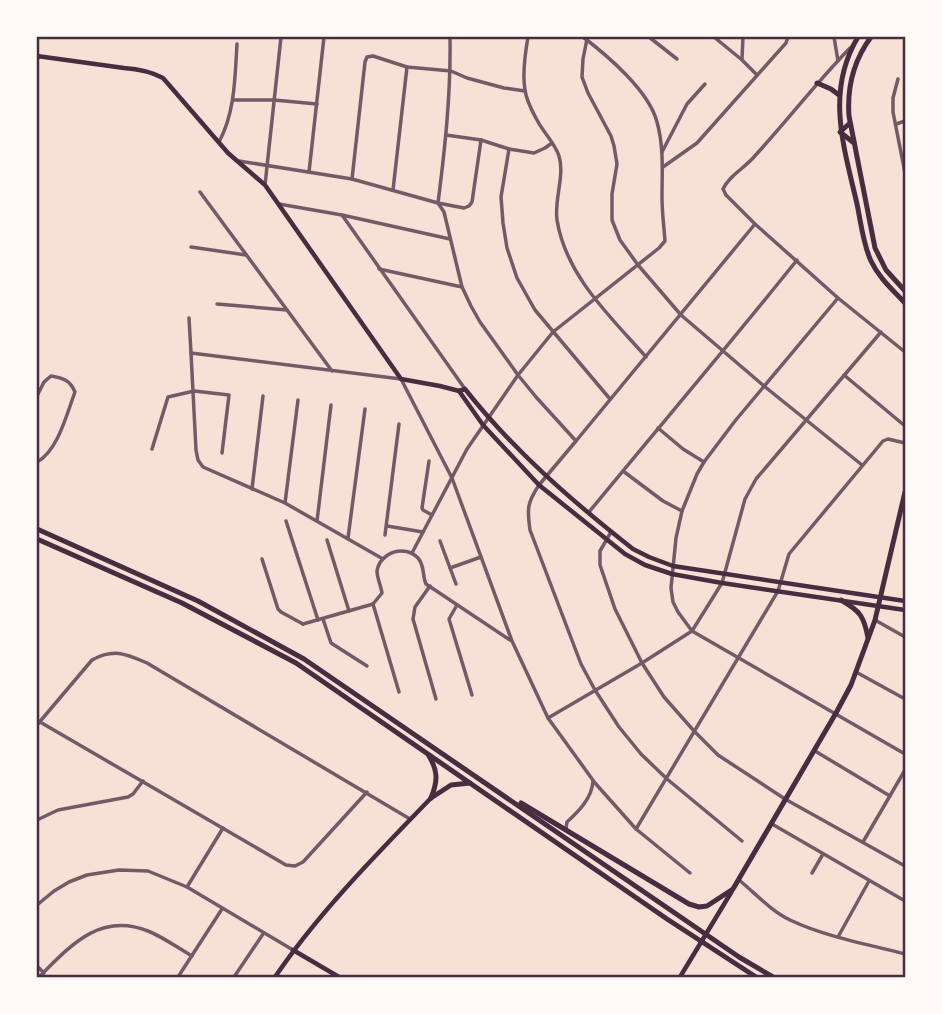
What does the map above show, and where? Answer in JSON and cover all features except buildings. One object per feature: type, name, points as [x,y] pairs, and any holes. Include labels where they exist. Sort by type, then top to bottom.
[{"type":"main road","points":[[858,37],[844,71],[839,95],[840,132],[870,260],[884,281],[905,303]]},
{"type":"main road","points":[[871,37],[863,48],[852,76],[848,105],[850,123],[875,248],[886,270],[905,291]]},
{"type":"main road","points":[[37,57],[151,72],[163,78],[237,161],[265,185],[401,379],[462,390],[546,477],[634,549],[673,566],[905,601]]},
{"type":"main road","points":[[817,83],[839,95]]},
{"type":"main road","points":[[840,132],[850,123]]},
{"type":"main road","points":[[840,132],[854,143]]},
{"type":"main road","points":[[462,390],[482,425],[539,485],[605,540],[645,565],[672,574],[722,583],[905,610]]},
{"type":"main road","points":[[680,977],[815,751],[856,672],[875,620],[905,492]]},
{"type":"main road","points":[[37,529],[198,601],[291,651],[739,957],[773,977]]},
{"type":"main road","points":[[37,539],[182,603],[296,663],[667,919],[756,977]]},
{"type":"main road","points":[[841,600],[860,613],[869,639]]},
{"type":"main road","points":[[424,751],[438,776],[431,797]]},
{"type":"main road","points":[[275,977],[293,950],[431,797],[452,785],[471,782]]},
{"type":"main road","points":[[490,786],[689,904],[706,906],[733,888]]},
{"type":"main road","points":[[293,950],[339,977]]},
{"type":"street","points":[[265,185],[281,37]]},
{"type":"street","points":[[309,172],[324,37]]},
{"type":"street","points":[[450,37],[451,71],[438,203],[444,212],[462,287],[480,322],[518,375],[576,441]]},
{"type":"street","points":[[528,37],[525,91],[537,121],[558,153],[560,161],[555,206],[566,251],[578,276],[594,298],[646,357]]},
{"type":"street","points":[[649,37],[677,59]]},
{"type":"street","points":[[714,37],[757,75]]},
{"type":"street","points":[[742,60],[743,37]]},
{"type":"street","points":[[663,167],[697,143],[786,43],[788,37]]},
{"type":"street","points":[[834,37],[838,61]]},
{"type":"street","points":[[412,553],[467,449],[518,375],[553,332],[659,248],[664,241],[662,152],[654,113],[629,76],[585,38]]},
{"type":"street","points":[[585,38],[582,77],[611,136],[617,164],[612,194],[612,220],[620,240],[681,315],[862,465]]},
{"type":"street","points":[[219,142],[233,100],[237,44]]},
{"type":"street","points":[[853,45],[751,160],[730,178],[723,189],[755,224],[838,298],[905,352]]},
{"type":"street","points":[[352,179],[367,57],[407,67],[451,71],[504,88],[525,91]]},
{"type":"street","points":[[393,190],[407,67]]},
{"type":"street","points":[[898,79],[893,112],[905,173]]},
{"type":"street","points":[[662,152],[687,104],[705,85]]},
{"type":"street","points":[[233,100],[317,104]]},
{"type":"street","points":[[896,124],[905,121]]},
{"type":"street","points":[[446,135],[481,140],[534,153],[552,143]]},
{"type":"street","points":[[237,161],[352,179],[464,208],[471,202],[481,140]]},
{"type":"street","points":[[509,149],[502,197],[503,223],[507,248],[517,278],[535,310],[610,399]]},
{"type":"street","points":[[200,192],[332,371]]},
{"type":"street","points":[[279,204],[450,239]]},
{"type":"street","points":[[342,215],[462,390]]},
{"type":"street","points":[[742,841],[667,779],[641,754],[619,727],[581,664],[530,530],[527,510],[539,485],[755,224]]},
{"type":"street","points":[[191,247],[246,255]]},
{"type":"street","points":[[588,513],[797,260]]},
{"type":"street","points":[[379,269],[462,287]]},
{"type":"street","points":[[838,298],[704,462],[682,511],[672,574],[673,602],[692,631],[905,754]]},
{"type":"street","points":[[217,304],[287,310]]},
{"type":"street","points":[[189,318],[196,450],[200,464],[285,503],[383,559]]},
{"type":"street","points":[[548,718],[692,631],[722,583],[745,499],[756,479],[881,332]]},
{"type":"street","points":[[191,353],[401,379],[452,478],[512,641],[548,718],[593,781],[636,829],[690,873]]},
{"type":"street","points":[[844,375],[905,426]]},
{"type":"street","points":[[37,396],[44,382],[51,376],[63,378],[72,384],[75,392],[53,448],[37,461]]},
{"type":"street","points":[[152,449],[167,398],[194,391],[229,395],[222,453]]},
{"type":"street","points":[[252,489],[263,396]]},
{"type":"street","points":[[285,503],[298,400]]},
{"type":"street","points":[[317,521],[331,405]]},
{"type":"street","points":[[348,538],[365,409]]},
{"type":"street","points":[[385,535],[399,424]]},
{"type":"street","points":[[658,428],[704,462]]},
{"type":"street","points":[[636,829],[778,591],[789,554],[886,439],[905,443]]},
{"type":"street","points":[[429,461],[422,508],[432,515]]},
{"type":"street","points":[[623,470],[663,502],[682,511]]},
{"type":"street","points":[[286,521],[320,620],[331,643],[367,666]]},
{"type":"street","points":[[387,526],[423,531]]},
{"type":"street","points":[[611,532],[600,551],[600,565],[615,609],[642,663],[664,697],[718,755],[785,799],[905,866]]},
{"type":"street","points":[[327,540],[349,611]]},
{"type":"street","points":[[440,541],[456,583]]},
{"type":"street","points":[[262,559],[278,609],[303,624],[373,604],[382,593],[377,572],[379,564],[390,553],[406,551],[419,559],[423,566],[425,582],[512,641]]},
{"type":"street","points":[[450,568],[482,556]]},
{"type":"street","points":[[430,586],[415,607],[413,619],[436,699]]},
{"type":"street","points":[[373,604],[399,692]]},
{"type":"street","points":[[457,605],[449,619],[472,695]]},
{"type":"street","points":[[875,620],[905,637]]},
{"type":"street","points":[[367,792],[303,862],[295,866],[286,865],[39,724],[92,660],[102,654],[123,654],[148,663],[367,792],[410,819]]},
{"type":"street","points":[[856,672],[905,699]]},
{"type":"street","points":[[815,751],[890,796]]},
{"type":"street","points":[[863,842],[905,770]]},
{"type":"street","points":[[566,829],[567,822],[580,810],[592,791],[593,781]]},
{"type":"street","points":[[37,820],[67,808],[128,797],[143,782]]},
{"type":"street","points":[[772,824],[905,901]]},
{"type":"street","points":[[187,887],[223,828]]},
{"type":"street","points":[[812,873],[823,854]]},
{"type":"street","points":[[37,905],[69,882],[87,875],[119,870],[148,871],[187,887],[293,950]]},
{"type":"street","points":[[739,880],[789,919],[838,937],[905,954]]},
{"type":"street","points":[[838,937],[869,881]]},
{"type":"street","points":[[178,977],[222,909]]},
{"type":"street","points":[[39,977],[78,940],[94,930],[112,925],[129,925],[149,932],[192,956]]},
{"type":"street","points":[[234,977],[263,934]]},
{"type":"street","points":[[37,966],[44,973]]}]
